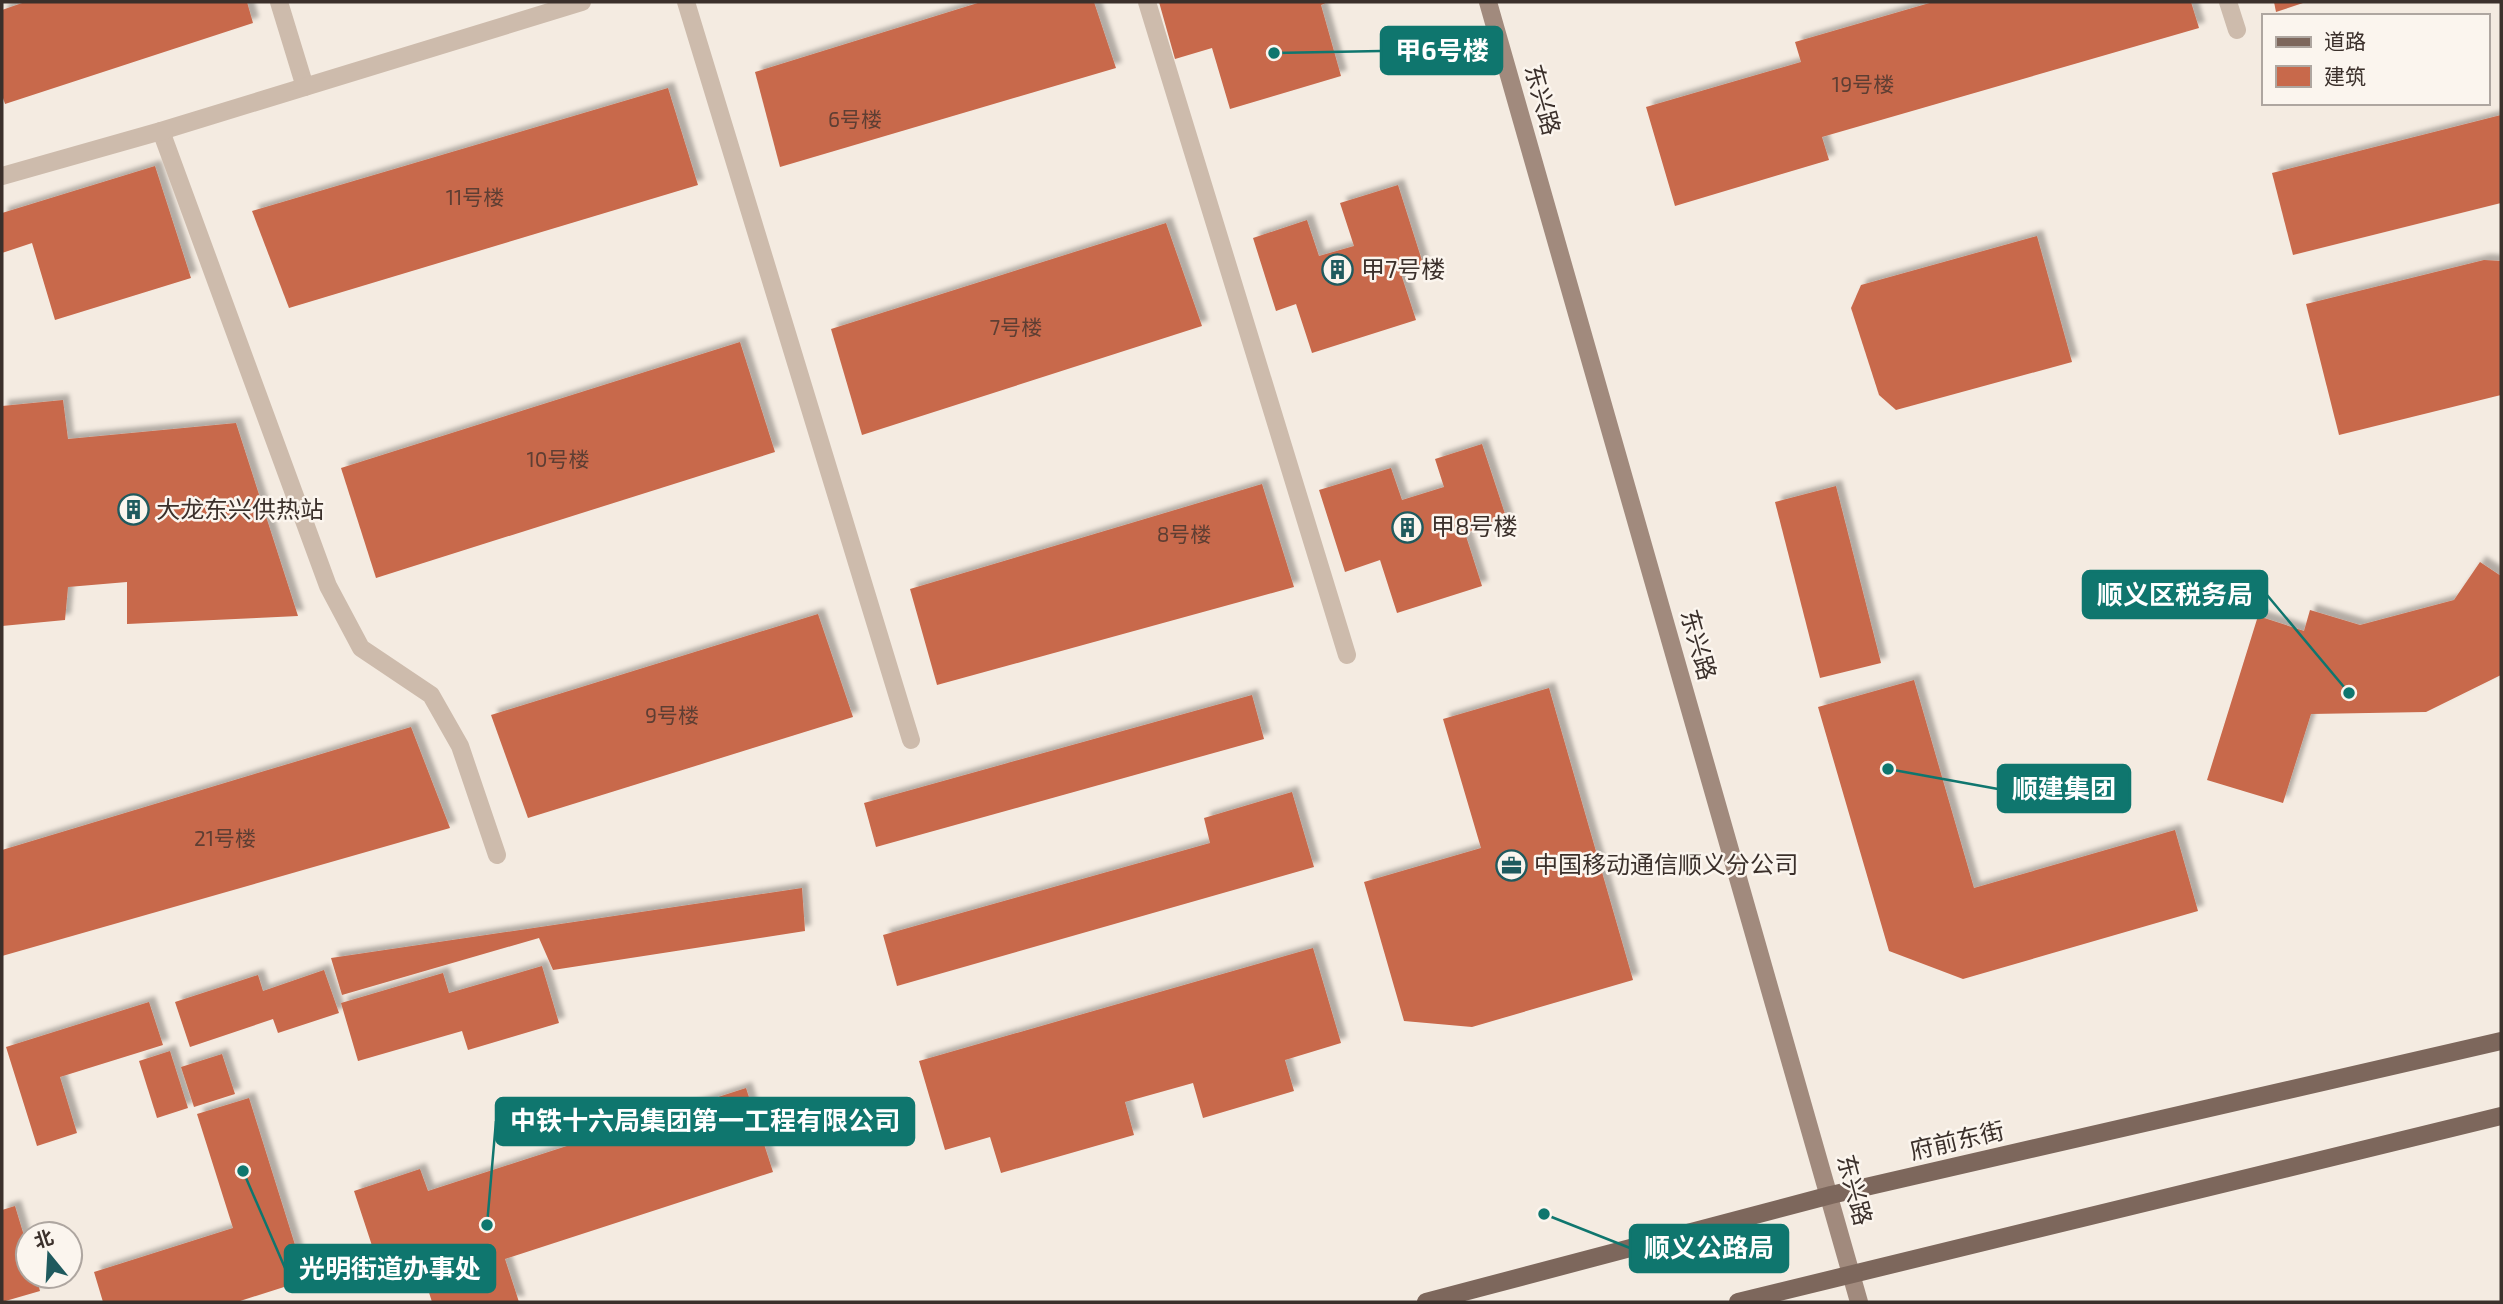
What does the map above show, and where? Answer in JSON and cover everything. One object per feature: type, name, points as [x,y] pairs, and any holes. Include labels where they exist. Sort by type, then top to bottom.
[{"type":"main road","name":"府前东街","points":[[1426,1302],[1831,1195],[2501,1041]]},
{"type":"main road","points":[[1738,1302],[2501,1116]]},
{"type":"street","points":[[279,2],[305,86]]},
{"type":"street","points":[[2,176],[161,131],[582,2]]},
{"type":"street","points":[[686,2],[911,740]]},
{"type":"street","points":[[1147,2],[1347,654]]},
{"type":"street","name":"东兴路","points":[[1488,2],[1831,1195],[1859,1302]]},
{"type":"street","points":[[2228,2],[2237,30]]},
{"type":"street","points":[[161,131],[328,586],[361,648],[431,695],[460,746],[497,855]]},
{"type":"building","points":[[25,2],[247,2],[253,23],[5,104],[2,95],[2,10]]},
{"type":"building","points":[[981,2],[1094,2],[1116,68],[780,167],[755,72]]},
{"type":"building","points":[[1159,2],[1328,2],[1321,5],[1341,76],[1230,109],[1212,48],[1175,59]]},
{"type":"building","points":[[1933,2],[2191,2],[2199,28],[1822,137],[1829,160],[1675,206],[1646,107],[1801,62],[1795,42]]},
{"type":"building","points":[[2274,2],[2306,2],[2276,12]]},
{"type":"building","points":[[668,88],[698,185],[289,308],[252,211]]},
{"type":"building","points":[[2501,115],[2501,203],[2293,255],[2272,173]]},
{"type":"building","points":[[155,166],[191,278],[55,320],[32,243],[2,253],[2,213]]},
{"type":"building","name":"甲7号楼","points":[[1398,185],[1424,267],[1401,274],[1416,320],[1312,353],[1296,304],[1276,311],[1253,238],[1307,220],[1319,256],[1354,246],[1340,203]]},
{"type":"building","points":[[1166,223],[1202,326],[862,435],[831,329]]},
{"type":"building","points":[[2037,236],[2072,362],[1896,410],[1879,395],[1851,308],[1861,285]]},
{"type":"building","points":[[2484,260],[2501,261],[2501,395],[2339,435],[2306,304]]},
{"type":"building","points":[[740,342],[775,452],[376,578],[341,468]]},
{"type":"building","name":"大龙东兴供热站","points":[[63,400],[68,439],[236,423],[298,616],[127,624],[127,582],[68,587],[65,620],[2,626],[2,406]]},
{"type":"building","name":"甲8号楼","points":[[1482,444],[1507,520],[1465,533],[1482,586],[1397,613],[1380,560],[1345,572],[1319,490],[1391,468],[1402,500],[1444,487],[1435,459]]},
{"type":"building","points":[[1262,484],[1294,587],[937,685],[910,589]]},
{"type":"building","points":[[1836,486],[1881,663],[1820,678],[1775,502]]},
{"type":"building","points":[[2480,562],[2501,576],[2501,675],[2426,712],[2311,714],[2283,803],[2207,780],[2258,616],[2304,631],[2310,610],[2360,625],[2454,600]]},
{"type":"building","points":[[818,614],[853,717],[528,818],[491,715]]},
{"type":"building","points":[[1914,680],[1974,888],[2175,830],[2198,911],[1963,979],[1889,951],[1818,707]]},
{"type":"building","name":"中国移动通信顺义分公司","points":[[1549,688],[1633,980],[1472,1027],[1404,1021],[1364,882],[1481,848],[1443,719]]},
{"type":"building","points":[[1252,695],[1264,739],[876,847],[864,803]]},
{"type":"building","points":[[411,727],[450,828],[2,956],[2,850]]},
{"type":"building","points":[[1292,792],[1314,867],[897,986],[883,935],[1210,843],[1204,818]]},
{"type":"building","points":[[802,888],[805,931],[553,970],[539,938],[342,995],[331,958]]},
{"type":"building","points":[[1313,948],[1341,1043],[1285,1060],[1294,1091],[1203,1118],[1193,1083],[1125,1102],[1134,1135],[1001,1173],[990,1137],[945,1150],[919,1061]]},
{"type":"building","points":[[542,966],[559,1023],[468,1050],[462,1031],[358,1061],[341,1003],[443,973],[449,993]]},
{"type":"building","points":[[324,970],[339,1013],[278,1033],[273,1019],[190,1047],[175,1002],[258,975],[263,991]]},
{"type":"building","points":[[149,1002],[163,1045],[60,1077],[77,1133],[37,1146],[6,1047]]},
{"type":"building","points":[[170,1051],[188,1108],[157,1118],[139,1061]]},
{"type":"building","points":[[222,1054],[235,1094],[194,1107],[181,1067]]},
{"type":"building","points":[[746,1088],[773,1172],[505,1259],[519,1302],[432,1302],[419,1261],[381,1273],[354,1191],[420,1169],[428,1191]]},
{"type":"building","points":[[249,1098],[306,1280],[237,1302],[103,1302],[94,1272],[233,1228],[197,1114]]},
{"type":"building","points":[[15,1206],[19,1220],[14,1220],[14,1290],[40,1291],[2,1302],[2,1210]]},
{"type":"place","name":"甲6号楼","points":[[1274,53]]},
{"type":"place","name":"甲7号楼","points":[[1338,270]]},
{"type":"place","name":"大龙东兴供热站","points":[[133,510]]},
{"type":"place","name":"甲8号楼","points":[[1408,527]]},
{"type":"place","name":"顺义区税务局","points":[[2349,693]]},
{"type":"place","name":"顺建集团","points":[[1888,769]]},
{"type":"place","name":"中国移动通信顺义分公司","points":[[1511,865]]},
{"type":"place","name":"光明街道办事处","points":[[243,1171]]},
{"type":"place","name":"顺义公路局","points":[[1544,1214]]},
{"type":"place","name":"中铁十六局集团第一工程有限公司","points":[[487,1225]]}]
